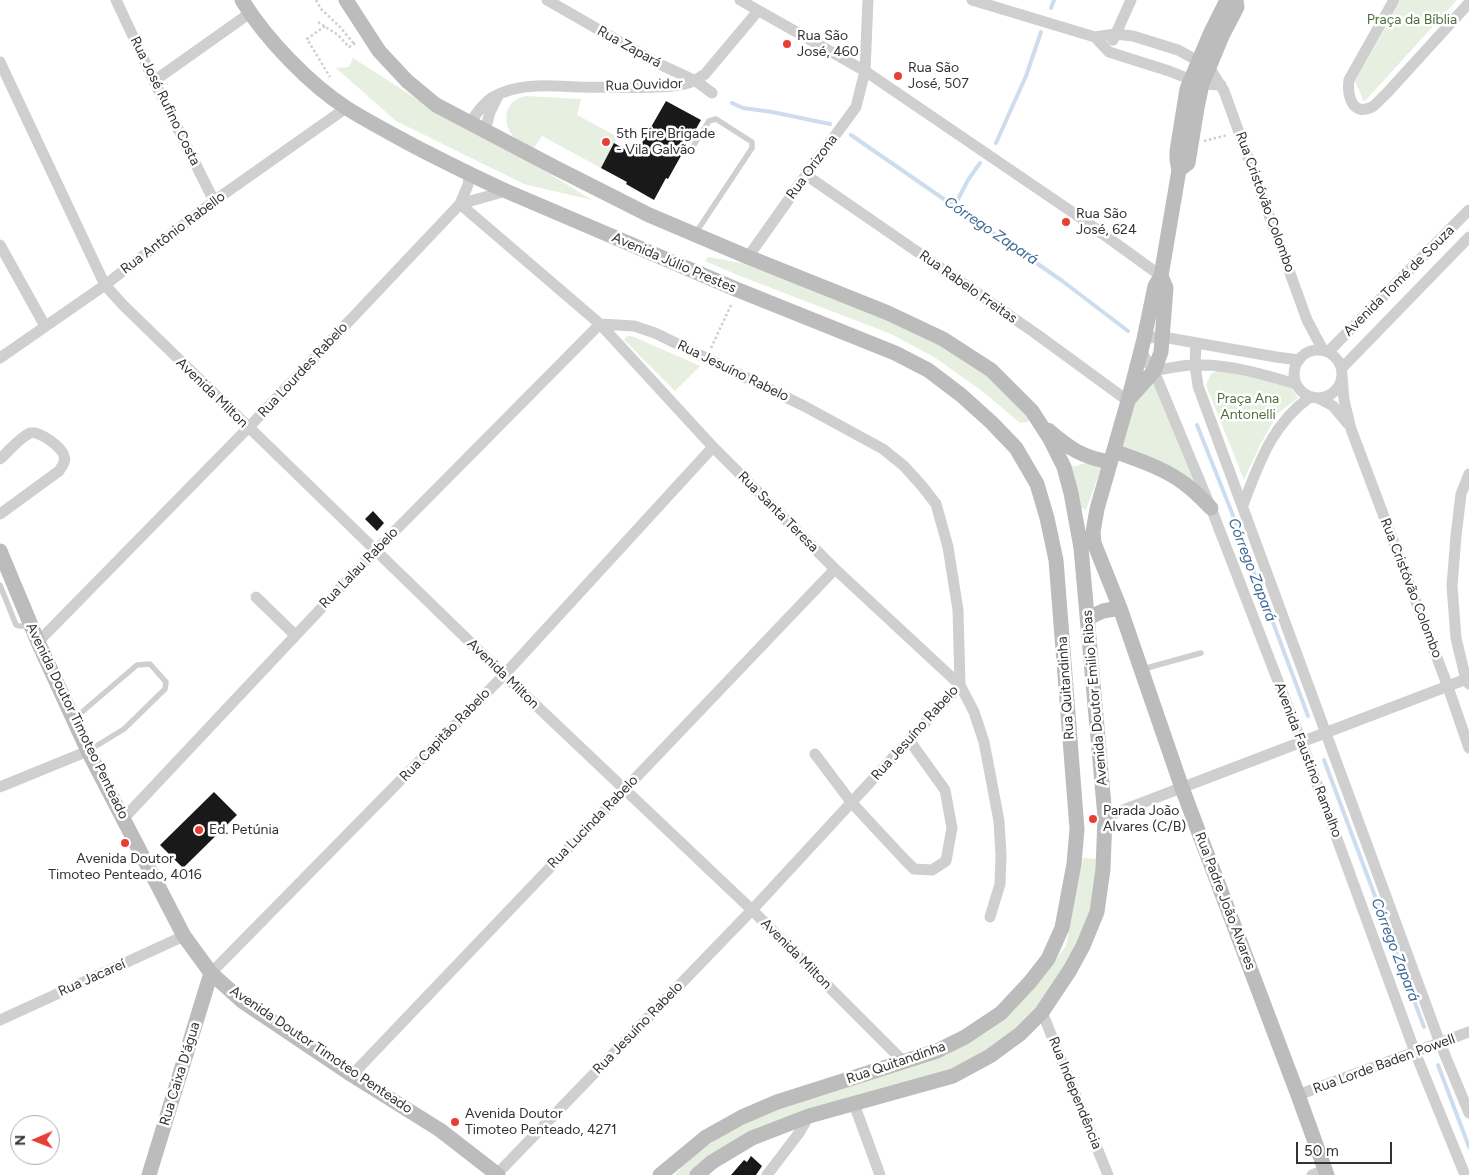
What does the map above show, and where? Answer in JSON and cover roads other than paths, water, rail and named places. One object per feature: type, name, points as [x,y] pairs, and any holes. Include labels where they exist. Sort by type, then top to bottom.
[{"type":"main road","points":[[346,0],[380,51],[406,81],[436,105],[649,215],[888,313],[943,339],[991,370],[1032,411],[1042,424],[1063,443],[1084,456],[1112,457],[1154,466],[1196,493],[1211,508]]},
{"type":"main road","name":"Avenida Doutor Emilio Ribas","points":[[1179,170],[1188,163],[1197,108],[1197,82],[1204,64],[1211,32],[1227,0]]},
{"type":"main road","name":"Avenida Doutor Emilio Ribas","points":[[1204,64],[1222,36],[1237,7],[1236,0]]},
{"type":"main road","name":"Avenida Júlio Prestes","points":[[246,6],[277,46],[310,80],[346,108],[469,174],[738,290],[895,353],[928,370],[961,394],[1016,448],[1037,484],[1056,560]]},
{"type":"main road","name":"Avenida Doutor Emilio Ribas","points":[[697,1175],[712,1162],[752,1138],[809,1116],[953,1076],[990,1056],[1020,1034],[1042,1012],[1070,970],[1082,946],[1097,912],[1103,869],[1105,817],[1088,618],[1088,545],[1093,532],[1096,509],[1128,401],[1155,286],[1161,276],[1179,170],[1176,160],[1187,89],[1197,82]]},
{"type":"main road","name":"Avenida Doutor Emilio Ribas","points":[[1128,401],[1154,371],[1161,352],[1166,288],[1161,276]]},
{"type":"main road","points":[[1042,424],[1064,468],[1076,515],[1088,545],[1056,560]]},
{"type":"main road","name":"Rua Padre João Alvares","points":[[1088,545],[1120,608],[1182,788],[1298,1095],[1321,1174]]},
{"type":"main road","name":"Rua Quitandinha","points":[[660,1175],[706,1137],[742,1116],[777,1102],[937,1051],[965,1036],[1001,1013],[1030,982],[1048,959],[1062,928],[1074,864],[1077,830],[1056,560]]},
{"type":"main road","name":"Avenida Doutor Timoteo Penteado","points":[[2,561],[88,751],[184,936],[211,973],[242,1001],[352,1075],[440,1130],[497,1175]]},
{"type":"main road","points":[[1088,618],[1102,611],[1120,608]]},
{"type":"main road","name":"Rua Caixa D'água","points":[[149,1175],[211,973]]},
{"type":"street","name":"Rua José Rufino Costa","points":[[116,0],[214,201]]},
{"type":"street","name":"Rua Zapará","points":[[547,0],[657,63],[696,81],[712,93]]},
{"type":"street","points":[[740,0],[865,71],[1078,216],[1161,276]]},
{"type":"street","name":"Rua Orizona","points":[[748,257],[856,107],[865,71],[868,0]]},
{"type":"street","points":[[974,0],[1095,37],[1115,34],[1133,36],[1178,50],[1204,64]]},
{"type":"street","points":[[1110,52],[1115,34],[1131,0]]},
{"type":"street","points":[[1394,0],[1349,80],[1350,99],[1357,108],[1362,109],[1372,106],[1387,93],[1469,3]]},
{"type":"street","points":[[154,81],[246,6]]},
{"type":"street","name":"Rua Ouvidor","points":[[470,123],[492,97],[532,85],[635,88],[680,85],[696,81],[705,74],[758,11]]},
{"type":"street","points":[[1095,37],[1110,52],[1197,82],[1221,84]]},
{"type":"street","name":"Avenida Milton","points":[[0,62],[105,285],[123,305],[375,551],[752,910],[904,1062]]},
{"type":"street","name":"Rua Cristóvão Colombo","points":[[1204,64],[1221,84],[1307,320],[1325,351]]},
{"type":"street","points":[[485,131],[490,112],[499,94]]},
{"type":"street","name":"Rua Antônio Rabello","points":[[0,358],[105,285],[214,201],[346,108]]},
{"type":"street","name":"Rua Lourdes Rabelo","points":[[38,642],[248,428],[460,204],[468,185],[469,174]]},
{"type":"street","name":"Rua Rabelo Freitas","points":[[806,175],[1128,401]]},
{"type":"street","points":[[460,204],[506,191]]},
{"type":"street","name":"Rua Santa Teresa","points":[[460,204],[600,324],[713,447],[835,569],[960,685],[974,712],[984,742],[999,821],[1000,884],[990,917]]},
{"type":"street","name":"Avenida Tomé de Souza","points":[[1325,351],[1469,210]]},
{"type":"street","name":"Avenida Tomé de Souza","points":[[1342,372],[1469,238]]},
{"type":"street","points":[[0,245],[45,326]]},
{"type":"street","name":"Rua Cristóvão Colombo","points":[[1303,356],[1309,332],[1307,320]]},
{"type":"street","name":"Rua Jesuíno Rabelo","points":[[497,1175],[752,910],[960,685],[958,610],[948,547],[936,504],[904,466],[883,449],[804,406],[655,333],[634,326],[600,324]]},
{"type":"street","name":"Rua Lalau Rabelo","points":[[124,818],[375,551],[600,324]]},
{"type":"street","points":[[1142,345],[1156,337],[1163,337],[1286,359],[1303,356],[1312,351],[1325,351],[1337,358],[1342,372],[1340,384],[1327,397],[1314,398],[1291,412],[1262,455],[1243,505]]},
{"type":"street","name":"Avenida Faustino Ramalho","points":[[1196,343],[1195,365],[1198,386],[1440,1043],[1469,1114]]},
{"type":"street","name":"Avenida Faustino Ramalho","points":[[1142,345],[1211,508],[1302,743],[1415,1052],[1465,1175]]},
{"type":"street","points":[[1303,356],[1295,367],[1294,376],[1296,384],[1302,392],[1314,398]]},
{"type":"street","points":[[1154,371],[1208,365],[1241,370],[1296,384]]},
{"type":"street","name":"Rua Cristóvão Colombo","points":[[1342,372],[1344,400],[1351,429],[1469,748]]},
{"type":"street","name":"Rua Cristóvão Colombo","points":[[1314,398],[1333,406],[1351,429]]},
{"type":"street","points":[[0,459],[24,437],[36,432],[62,452],[65,457],[59,471],[0,514]]},
{"type":"street","name":"Rua Capitão Rabelo","points":[[211,973],[504,675],[713,447]]},
{"type":"street","points":[[1105,817],[1302,743],[1326,732],[1468,681],[1456,638],[1452,586],[1461,494],[1469,474]]},
{"type":"street","name":"Rua Lucinda Rabelo","points":[[352,1075],[835,569]]},
{"type":"street","points":[[256,597],[295,636]]},
{"type":"street","points":[[815,754],[851,802],[914,869],[932,870],[946,861],[952,828],[945,790],[909,740]]},
{"type":"street","points":[[0,787],[88,751]]},
{"type":"street","name":"Rua Jacareí","points":[[0,1020],[184,936]]},
{"type":"street","name":"Rua Independência","points":[[1042,1012],[1108,1175]]},
{"type":"street","name":"Rua Lorde Baden Powell","points":[[1298,1095],[1469,1032]]},
{"type":"street","points":[[854,1104],[880,1175]]},
{"type":"street","points":[[767,1175],[809,1116]]},
{"type":"street","points":[[776,1164],[782,1175]]},
{"type":"lane","points":[[690,151],[709,122],[716,119],[752,142],[752,148],[695,234]]},
{"type":"lane","points":[[0,585],[16,625],[31,626]]},
{"type":"lane","points":[[1141,670],[1201,653]]},
{"type":"lane","points":[[74,719],[137,665],[150,664],[166,682],[165,689],[124,729],[88,751]]},
{"type":"waterway","points":[[1051,8],[1054,0]]},
{"type":"waterway","points":[[996,143],[1026,76],[1041,32]]},
{"type":"waterway","name":"Córrego Zapará","points":[[732,103],[743,108],[830,124]]},
{"type":"waterway","name":"Córrego Zapará","points":[[851,135],[1061,280],[1128,331]]},
{"type":"waterway","points":[[954,207],[968,180],[980,163]]},
{"type":"waterway","name":"Córrego Zapará","points":[[1197,425],[1308,716]]},
{"type":"waterway","name":"Córrego Zapará","points":[[1324,760],[1424,1027]]},
{"type":"waterway","name":"Córrego Zapará","points":[[1438,1065],[1469,1147]]},
{"type":"place","name":"Rua São José, 460","points":[[787,44]]},
{"type":"place","name":"Rua São José, 507","points":[[898,76]]},
{"type":"place","name":"5th Fire Brigade - Vila Galvão","points":[[606,142]]},
{"type":"place","name":"Rua São José, 624","points":[[1066,222]]},
{"type":"place","name":"Parada João Alvares (C/B)","points":[[1093,819]]},
{"type":"place","name":"Ed. Petúnia","points":[[199,830]]},
{"type":"place","name":"Avenida Doutor Timoteo Penteado, 4016","points":[[125,843]]},
{"type":"place","name":"Avenida Doutor Timoteo Penteado, 4271","points":[[455,1122]]},
{"type":"park label","name":"Praça da Bíblia","points":[[1412,20]]},
{"type":"park label","name":"Praça Ana Antonelli","points":[[1248,408]]}]
